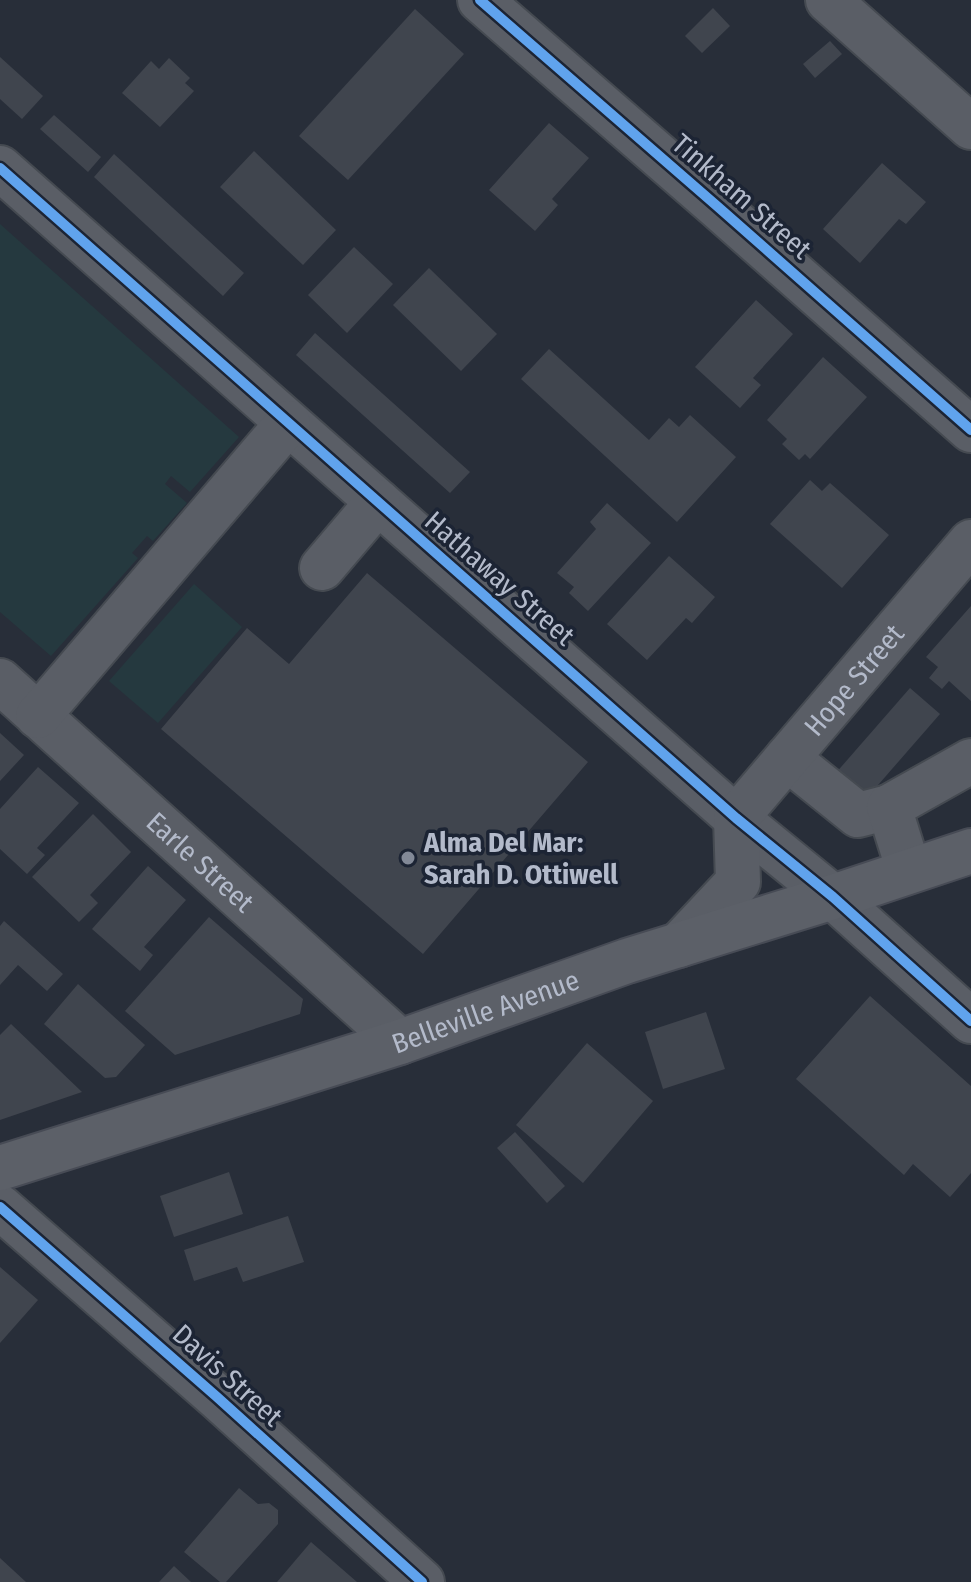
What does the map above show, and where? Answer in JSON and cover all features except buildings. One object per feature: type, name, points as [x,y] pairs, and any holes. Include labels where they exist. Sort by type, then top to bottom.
[{"type":"main road","name":"Belleville Avenue","points":[[0,1168],[400,1042],[627,961],[971,851]]},
{"type":"street","name":"Tinkham Street","points":[[480,0],[971,430]]},
{"type":"street","points":[[828,0],[971,127]]},
{"type":"street","name":"Hathaway Street","points":[[0,168],[736,818],[833,897],[971,1021]]},
{"type":"street","points":[[38,716],[288,423]]},
{"type":"street","points":[[322,568],[378,502]]},
{"type":"street","name":"Hope Street","points":[[736,818],[971,542]]},
{"type":"street","name":"Earle Street","points":[[0,681],[400,1042]]},
{"type":"street","points":[[787,758],[858,815],[889,807],[971,761]]},
{"type":"street","points":[[889,807],[909,871]]},
{"type":"street","points":[[679,945],[738,882],[736,818]]},
{"type":"street","name":"Davis Street","points":[[0,1207],[422,1582]]},
{"type":"shaded area","points":[[0,224],[239,437],[190,492],[171,476],[165,484],[187,503],[153,541],[147,536],[132,553],[138,558],[51,656],[0,612]]},
{"type":"shaded area","points":[[194,584],[242,627],[158,723],[109,681]]},
{"type":"cycle path","points":[[480,0],[971,430]]},
{"type":"cycle path","points":[[0,168],[736,818],[833,897],[971,1021]]},
{"type":"cycle path","points":[[0,1207],[422,1582]]},
{"type":"place","name":"Alma Del Mar: Sarah D. Ottiwell","points":[[408,858]]}]
